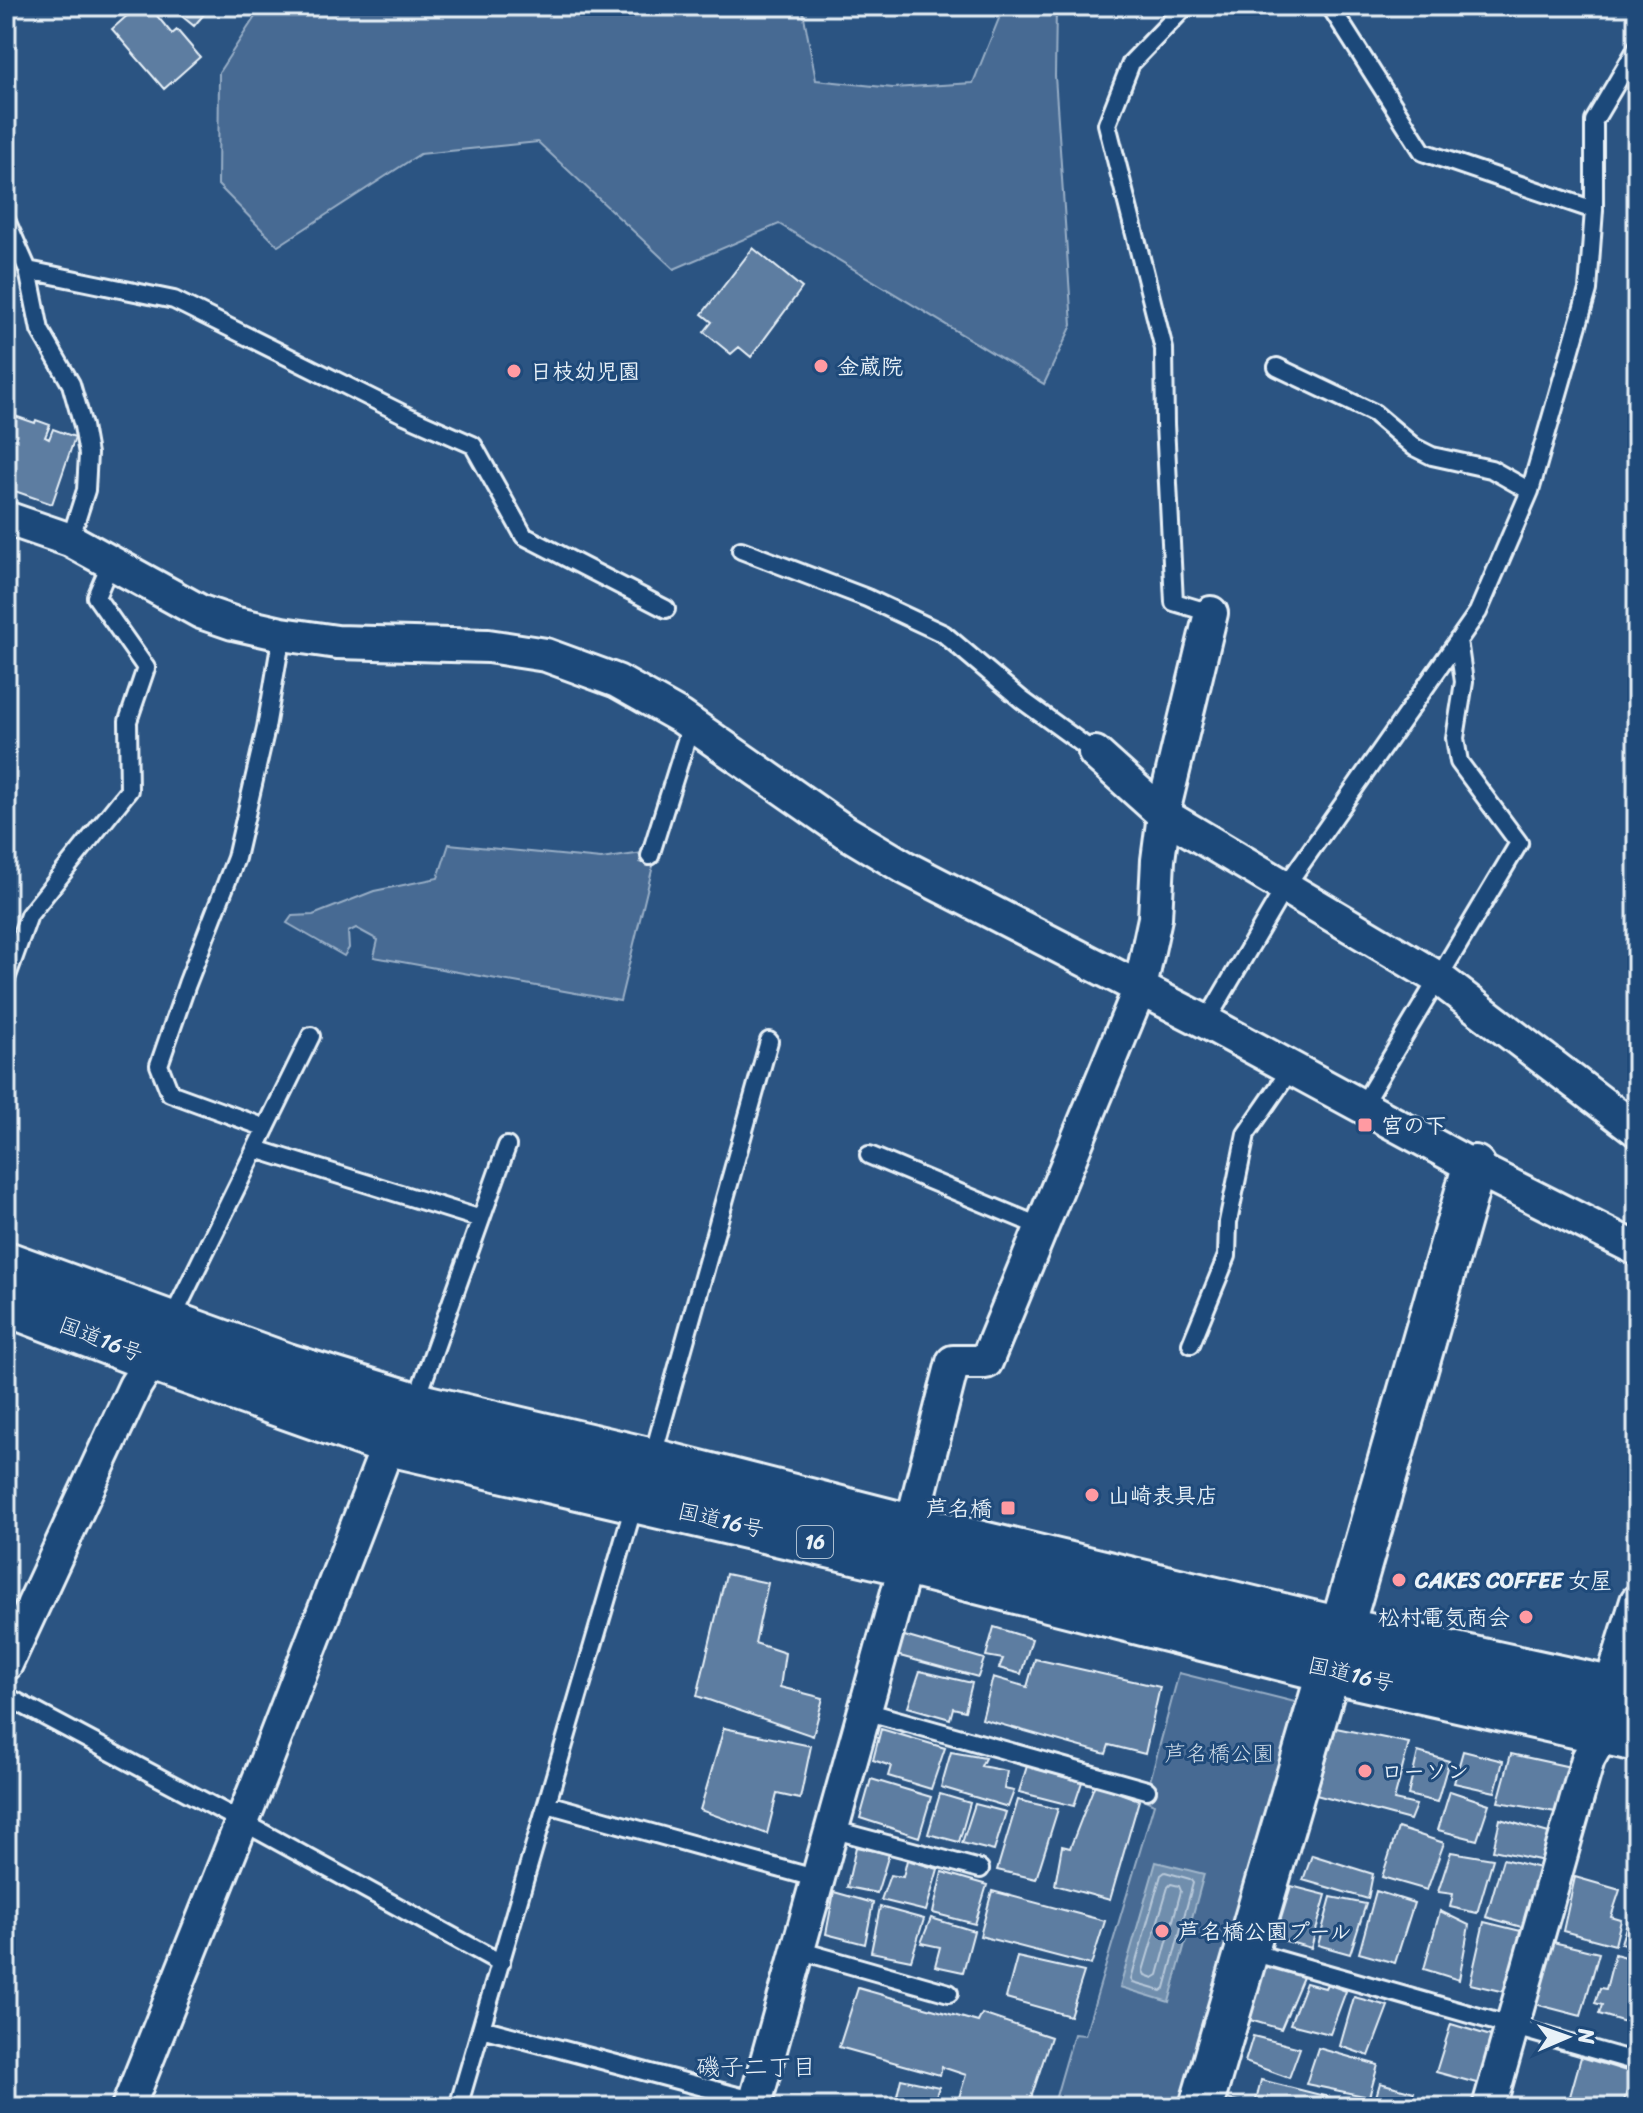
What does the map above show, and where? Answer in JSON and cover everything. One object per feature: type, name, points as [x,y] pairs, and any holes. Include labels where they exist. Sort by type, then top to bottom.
[{"type":"highway","name":"国道16号","points":[[6,1294],[161,1341],[287,1366],[415,1405],[652,1461],[908,1545],[1335,1650],[1621,1735]]},
{"type":"highway","name":"国道16号","points":[[161,1341],[389,1443],[636,1501],[908,1545]]},
{"type":"highway","name":"国道16号","points":[[1335,1650],[1624,1691]]},
{"type":"street","points":[[6,518],[70,540],[201,612],[233,623],[337,642],[488,646],[546,655],[617,681],[691,725],[844,831],[904,867],[1206,1022],[1474,1167],[1637,1249]]},
{"type":"street","points":[[755,2104],[865,1711],[953,1362],[986,1362],[1140,988],[1155,918],[1166,800],[1211,613]]},
{"type":"street","points":[[1095,753],[1164,815],[1438,978],[1637,1130]]},
{"type":"street","points":[[1201,2107],[1474,1167]]},
{"type":"street","points":[[6,1664],[135,1386],[161,1341]]},
{"type":"street","points":[[128,2107],[389,1443]]},
{"type":"street","points":[[1624,1691],[1637,1601]]},
{"type":"street","points":[[1489,2107],[1588,1759],[1621,1735]]},
{"type":"lane","points":[[1186,6],[1131,63],[1107,124],[1164,349],[1174,602],[1211,613]]},
{"type":"lane","points":[[1330,6],[1423,152],[1594,210]]},
{"type":"lane","points":[[1206,1022],[1285,887],[1478,612],[1530,491],[1588,290],[1594,210],[1594,121],[1637,48]]},
{"type":"lane","points":[[6,220],[28,270],[40,330],[71,384],[83,426],[88,454],[86,490],[70,540]]},
{"type":"lane","points":[[28,270],[174,300],[405,415],[473,445],[524,536],[666,609]]},
{"type":"lane","points":[[1277,367],[1374,413],[1414,447],[1432,456],[1491,469],[1530,491]]},
{"type":"lane","points":[[741,550],[867,598],[944,634],[1022,700],[1095,753]]},
{"type":"lane","points":[[6,979],[29,915],[129,790],[128,721],[146,668],[96,597],[111,562]]},
{"type":"lane","points":[[266,1128],[170,1093],[159,1065],[236,858],[266,728],[282,634]]},
{"type":"lane","points":[[1362,1106],[1519,843],[1459,762],[1455,738],[1464,682],[1458,640]]},
{"type":"lane","points":[[650,856],[691,725]]},
{"type":"lane","points":[[161,1341],[311,1036]]},
{"type":"lane","points":[[652,1461],[769,1041]]},
{"type":"lane","points":[[1191,1344],[1227,1256],[1228,1222],[1246,1134],[1291,1069]]},
{"type":"lane","points":[[415,1405],[507,1146]]},
{"type":"lane","points":[[256,1149],[481,1219]]},
{"type":"lane","points":[[869,1155],[1041,1227]]},
{"type":"lane","points":[[458,2107],[636,1501]]},
{"type":"lane","points":[[6,1696],[501,1963]]},
{"type":"lane","points":[[865,1711],[1147,1790]]},
{"type":"lane","points":[[547,1804],[818,1879]]},
{"type":"lane","points":[[831,1829],[980,1869]]},
{"type":"lane","points":[[798,1950],[949,1993]]},
{"type":"lane","points":[[1247,1951],[1637,2062]]},
{"type":"lane","points":[[481,2028],[755,2104]]},
{"type":"green space","points":[[262,6],[802,6],[816,80],[893,88],[973,83],[1004,6],[1056,6],[1055,76],[1072,325],[1044,384],[779,224],[674,269],[538,142],[420,154],[278,246],[218,185],[219,72]]},
{"type":"green space","points":[[449,844],[601,859],[643,853],[640,862],[653,866],[620,1001],[374,957],[378,940],[356,928],[348,932],[349,948],[344,956],[287,923],[292,916],[313,915],[374,891],[438,878]]},
{"type":"green space","name":"芦名橋公園","points":[[1179,1673],[1295,1702],[1285,1743],[1178,2107],[1053,2107],[1074,2034],[1085,2035],[1154,1804],[1145,1800]]},
{"type":"water","name":"芦名橋公園プール","points":[[1156,1862],[1204,1874],[1169,2002],[1120,1987]]},
{"type":"building","points":[[138,6],[149,6],[172,34],[177,30],[200,57],[164,89],[112,29]]},
{"type":"building","points":[[176,6],[211,6],[194,26],[173,9]]},
{"type":"building","points":[[753,248],[802,288],[751,357],[739,347],[731,354],[704,332],[712,322],[702,314]]},
{"type":"building","points":[[6,413],[50,425],[45,437],[49,439],[53,429],[75,437],[52,504],[6,488]]},
{"type":"building","points":[[726,1574],[768,1583],[755,1643],[785,1653],[780,1687],[823,1698],[813,1736],[697,1696]]},
{"type":"building","points":[[994,1627],[1032,1639],[1021,1674],[999,1668],[1003,1659],[986,1656]]},
{"type":"building","points":[[901,1635],[984,1659],[978,1677],[896,1655]]},
{"type":"building","points":[[1035,1659],[1160,1687],[1145,1754],[1109,1745],[1106,1754],[982,1719],[993,1677],[1027,1687]]},
{"type":"building","points":[[920,1671],[972,1683],[965,1711],[953,1708],[950,1719],[908,1707]]},
{"type":"building","points":[[724,1728],[811,1746],[800,1799],[777,1794],[767,1834],[700,1810]]},
{"type":"building","points":[[1336,1728],[1409,1743],[1394,1800],[1416,1805],[1410,1820],[1316,1795]]},
{"type":"building","points":[[881,1729],[945,1748],[931,1789],[888,1776],[891,1766],[873,1760]]},
{"type":"building","points":[[1463,1751],[1503,1761],[1495,1792],[1454,1783]]},
{"type":"building","points":[[951,1752],[985,1758],[981,1766],[1007,1771],[1004,1789],[1014,1791],[1008,1807],[941,1787]]},
{"type":"building","points":[[1418,1752],[1449,1761],[1437,1802],[1408,1795]]},
{"type":"building","points":[[1511,1754],[1575,1768],[1562,1813],[1498,1802]]},
{"type":"building","points":[[1027,1766],[1082,1782],[1074,1806],[1019,1792]]},
{"type":"building","points":[[871,1779],[931,1797],[919,1837],[860,1818]]},
{"type":"building","points":[[1095,1784],[1139,1800],[1110,1900],[1055,1885],[1062,1846],[1070,1848]]},
{"type":"building","points":[[1450,1791],[1489,1804],[1477,1840],[1438,1830]]},
{"type":"building","points":[[940,1794],[970,1803],[959,1842],[928,1834]]},
{"type":"building","points":[[1018,1800],[1058,1809],[1036,1879],[997,1870]]},
{"type":"building","points":[[975,1804],[1006,1812],[994,1851],[962,1843]]},
{"type":"building","points":[[1500,1819],[1552,1834],[1544,1861],[1493,1850]]},
{"type":"building","points":[[1398,1828],[1444,1843],[1427,1890],[1382,1877]]},
{"type":"building","points":[[856,1847],[889,1854],[877,1893],[847,1887]]},
{"type":"building","points":[[1451,1852],[1493,1859],[1477,1913],[1450,1907],[1453,1894],[1438,1892]]},
{"type":"building","points":[[1312,1855],[1373,1874],[1368,1899],[1303,1880]]},
{"type":"building","points":[[1503,1859],[1544,1869],[1525,1928],[1486,1917]]},
{"type":"building","points":[[907,1860],[938,1869],[926,1911],[881,1900],[890,1875],[903,1877]]},
{"type":"building","points":[[942,1872],[987,1885],[975,1924],[933,1913]]},
{"type":"building","points":[[1575,1877],[1620,1890],[1611,1917],[1621,1920],[1615,1945],[1563,1931]]},
{"type":"building","points":[[1291,1886],[1326,1895],[1311,1948],[1275,1938]]},
{"type":"building","points":[[992,1891],[1105,1921],[1091,1965],[980,1936]]},
{"type":"building","points":[[1376,1891],[1414,1903],[1395,1963],[1359,1953]]},
{"type":"building","points":[[834,1892],[873,1903],[865,1944],[826,1934]]},
{"type":"building","points":[[1637,1896],[1637,1947],[1621,1943]]},
{"type":"building","points":[[1331,1897],[1366,1904],[1350,1954],[1318,1945]]},
{"type":"building","points":[[880,1907],[924,1919],[911,1960],[871,1952]]},
{"type":"building","points":[[1440,1911],[1469,1925],[1459,1980],[1424,1969]]},
{"type":"building","points":[[931,1918],[974,1931],[963,1972],[935,1966],[940,1947],[921,1943]]},
{"type":"building","points":[[1484,1922],[1525,1932],[1509,1993],[1470,1984]]},
{"type":"building","points":[[1553,1942],[1599,1953],[1581,2016],[1535,2004]]},
{"type":"building","points":[[1615,1954],[1637,1960],[1635,2025],[1599,2014],[1602,2005],[1595,2003],[1600,1988],[1606,1989]]},
{"type":"building","points":[[1017,1957],[1084,1972],[1070,2016],[1006,1998]]},
{"type":"building","points":[[1265,1965],[1303,1977],[1281,2029],[1250,2020]]},
{"type":"building","points":[[1306,1983],[1325,1988],[1327,1984],[1346,1991],[1330,2034],[1290,2024]]},
{"type":"building","points":[[858,1988],[978,2022],[982,2014],[1051,2037],[1028,2107],[956,2107],[966,2075],[942,2067],[940,2075],[839,2047]]},
{"type":"building","points":[[1354,1997],[1388,2006],[1369,2056],[1340,2046]]},
{"type":"building","points":[[1451,2024],[1494,2037],[1480,2084],[1436,2072]]},
{"type":"building","points":[[1253,2036],[1300,2048],[1289,2078],[1245,2062]]},
{"type":"building","points":[[1318,2048],[1378,2065],[1369,2097],[1306,2084]]},
{"type":"building","points":[[1581,2057],[1633,2073],[1622,2107],[1567,2107]]},
{"type":"building","points":[[901,2079],[939,2087],[932,2107],[896,2100]]},
{"type":"building","points":[[1261,2080],[1348,2102],[1347,2107],[1225,2107],[1226,2099],[1255,2104]]},
{"type":"building","points":[[1380,2083],[1414,2092],[1409,2107],[1373,2107]]},
{"type":"place","name":"金蔵院","points":[[821,366]]},
{"type":"place","name":"日枝幼児園","points":[[514,371]]},
{"type":"place","name":"宮の下","points":[[1365,1125]]},
{"type":"place","name":"山崎表具店","points":[[1092,1495]]},
{"type":"place","name":"芦名橋","points":[[1008,1508]]},
{"type":"place","name":"CAKES COFFEE 女屋","points":[[1399,1580]]},
{"type":"place","name":"松村電気商会","points":[[1526,1617]]},
{"type":"place","name":"ローソン","points":[[1365,1771]]},
{"type":"place","name":"芦名橋公園プール","points":[[1162,1931]]},
{"type":"district","name":"磯子二丁目","points":[[756,2067]]}]
